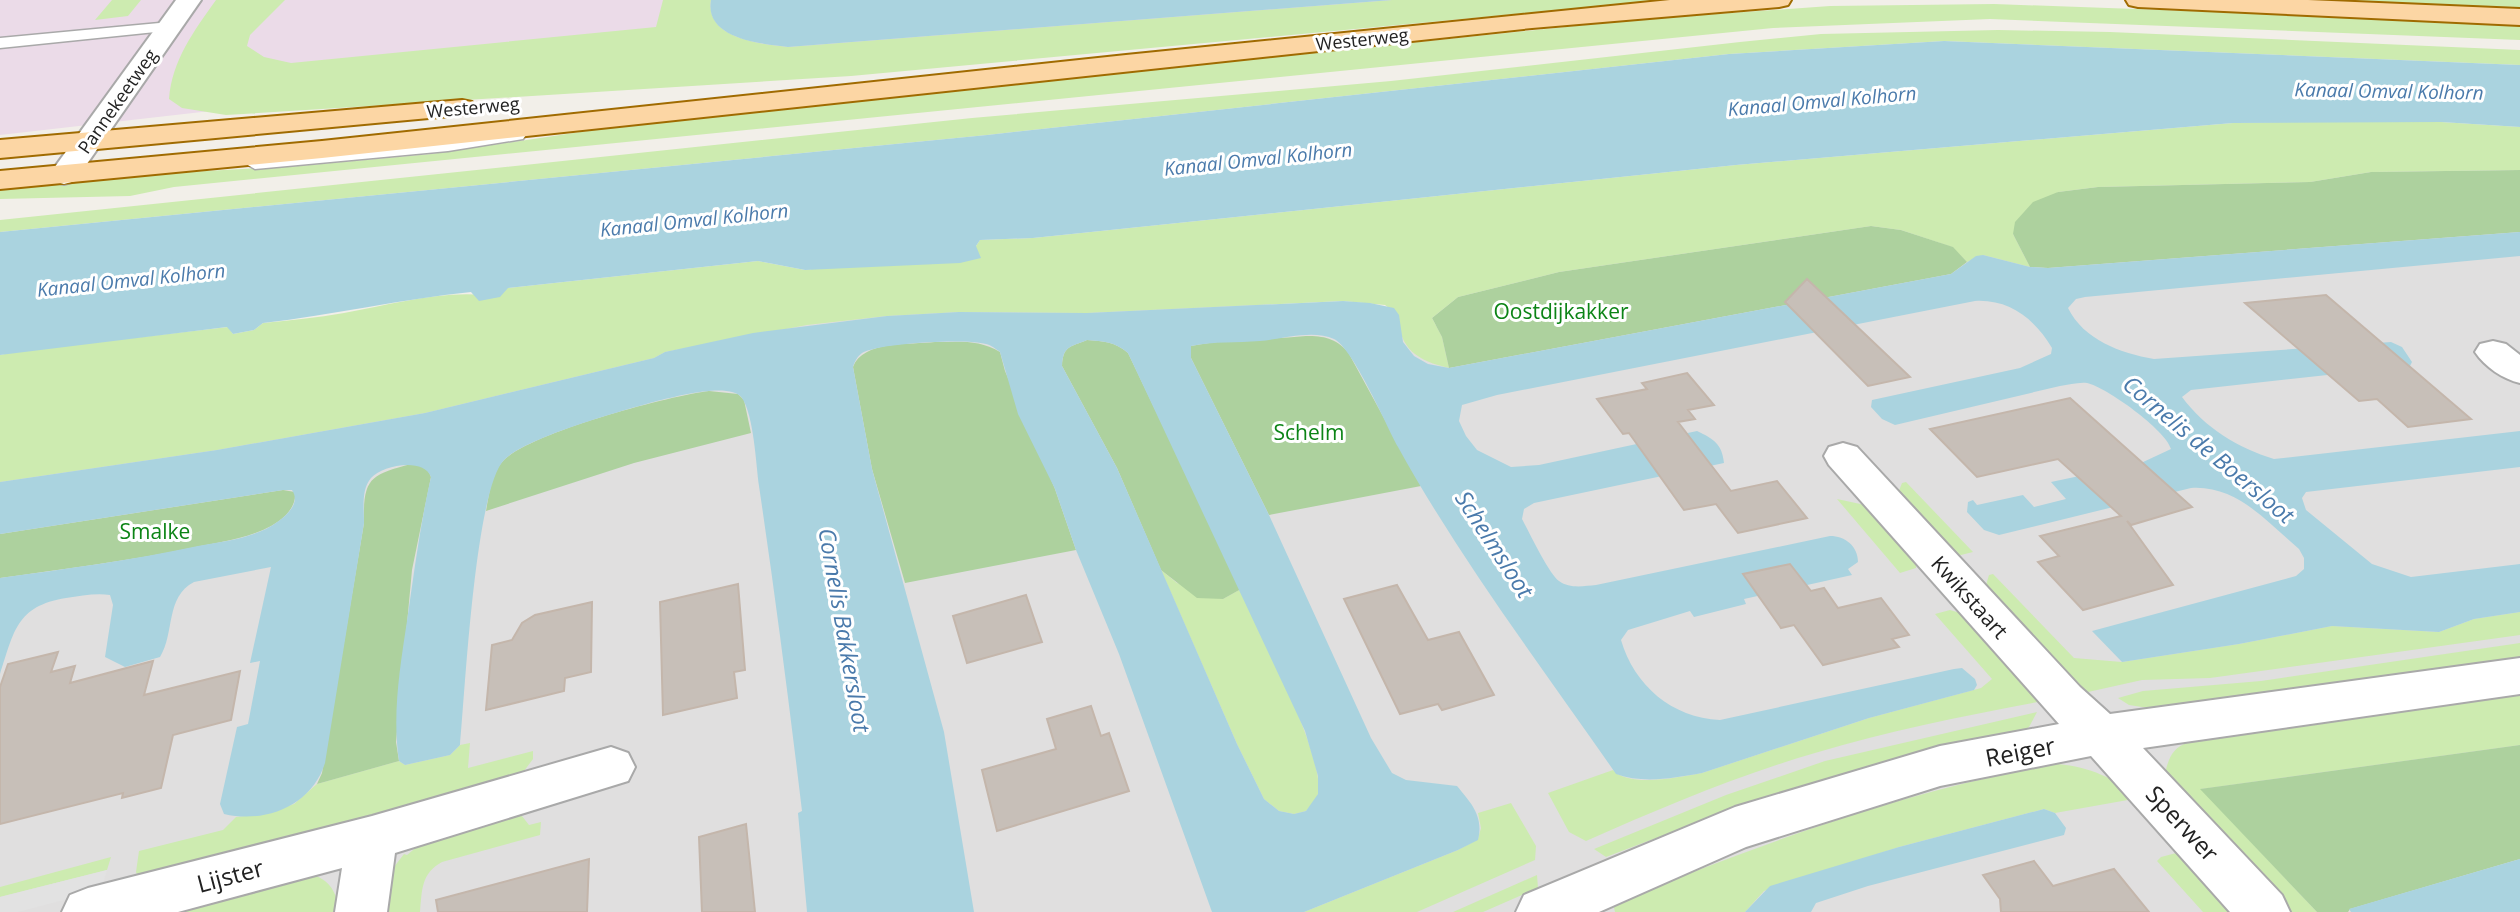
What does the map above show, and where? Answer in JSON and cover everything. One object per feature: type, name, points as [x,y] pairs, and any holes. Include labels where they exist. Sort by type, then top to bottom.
[{"type":"main road","name":"Westerweg","points":[[0,180],[560,125],[946,80],[1650,10],[1779,0]]},
{"type":"main road","points":[[2138,0],[2520,17]]},
{"type":"main road","name":"Westerweg","points":[[2,149],[637,94],[946,80]]},
{"type":"street","name":"Pannekeetweg","points":[[64,175],[189,0]]},
{"type":"street","name":"Kwikstaart","points":[[1843,456],[2064,700],[2101,735]]},
{"type":"street","name":"Reiger","points":[[1542,912],[1735,829],[1940,766],[2101,735],[2520,676]]},
{"type":"street","name":"Sperwer","points":[[2101,735],[2264,912]]},
{"type":"street","name":"Lijster","points":[[88,912],[372,838],[611,767]]},
{"type":"street","points":[[361,912],[372,838]]},
{"type":"lane","name":"Pannekeetweg","points":[[0,43],[170,27]]},
{"type":"shaded area","points":[[0,0],[1608,0],[228,109],[0,135]]},
{"type":"shaded area","points":[[2520,204],[2520,912],[0,912],[0,417],[979,269],[1465,329],[1964,239]]},
{"type":"shaded area","points":[[107,870],[104,880],[94,892],[18,912],[0,912],[0,897]]},
{"type":"green space","points":[[112,0],[141,0],[128,16],[95,20]]},
{"type":"green space","points":[[216,0],[285,0],[250,35],[247,46],[264,57],[291,63],[656,27],[663,0],[711,0],[711,13],[726,31],[750,41],[788,47],[1392,0],[1665,0],[851,76],[226,115],[182,108],[169,99],[179,59]]},
{"type":"green space","points":[[2307,0],[2520,0],[2520,10]]},
{"type":"green space","points":[[1994,4],[2520,23],[2520,40],[1990,19],[1773,28],[174,187],[130,196],[0,199],[0,186],[114,176],[299,166],[431,154],[668,119],[1644,19],[1830,6]]},
{"type":"green space","points":[[1998,30],[2110,32],[2520,50],[2520,65],[1944,41],[1729,54],[987,135],[0,232],[0,220],[972,118],[1391,81],[1821,34]]},
{"type":"green space","points":[[2441,122],[2520,127],[2520,170],[2371,172],[2310,182],[2098,187],[2058,192],[2013,234],[2030,267],[1983,255],[1967,262],[1952,247],[1901,230],[1871,226],[1559,272],[1458,297],[1432,318],[1442,337],[1449,368],[1428,362],[1412,352],[1402,337],[1398,315],[1385,305],[1343,301],[1087,313],[959,312],[887,316],[807,325],[665,352],[654,358],[425,413],[217,450],[0,482],[0,355],[20,351],[228,327],[233,334],[254,330],[263,323],[334,315],[422,298],[460,294],[499,297],[507,288],[758,261],[805,270],[976,246],[980,240],[1033,238],[1736,165],[2233,123]]},
{"type":"green space","points":[[2520,170],[2520,232],[2048,268],[2030,267],[2013,234],[2015,222],[2033,202],[2058,192],[2098,187],[2310,182],[2371,172]]},
{"type":"green space","name":"Oostdijkakker","points":[[1871,226],[1901,230],[1953,247],[1967,262],[1951,274],[1449,368],[1442,337],[1432,318],[1458,297],[1559,272]]},
{"type":"green space","name":"Schelm","points":[[1306,336],[1329,339],[1348,352],[1421,486],[1269,515],[1191,358],[1191,346]]},
{"type":"green space","points":[[1087,340],[1109,343],[1128,353],[1241,589],[1223,599],[1197,598],[1161,570],[1117,468],[1062,366],[1066,350]]},
{"type":"green space","points":[[935,342],[976,343],[1000,352],[1005,371],[1055,489],[1076,550],[905,583],[872,469],[853,367],[858,358],[877,348]]},
{"type":"green space","points":[[709,391],[738,394],[744,400],[751,433],[634,463],[486,511],[496,472],[503,461],[518,450],[600,417]]},
{"type":"green space","points":[[411,464],[424,467],[431,477],[412,570],[396,742],[399,761],[317,784],[322,773],[364,523],[365,496],[368,487],[378,476]]},
{"type":"green space","points":[[1906,482],[1973,552],[1961,555],[1944,553],[1895,501],[1902,483]]},
{"type":"green space","name":"Smalke","points":[[283,490],[295,492],[293,505],[286,515],[275,524],[245,536],[144,557],[0,578],[0,534]]},
{"type":"green space","points":[[1837,499],[1865,505],[1917,558],[1916,568],[1900,573]]},
{"type":"green space","points":[[1161,570],[1177,583],[1223,599],[1241,589],[1289,692],[1312,752],[1318,776],[1318,794],[1306,811],[1294,814],[1279,811],[1264,799]]},
{"type":"green space","points":[[1993,574],[2074,658],[2122,662],[2332,626],[2439,632],[2474,619],[2520,612],[2520,635],[2210,678],[2142,680],[2088,692],[2054,672],[1983,595],[1989,575]]},
{"type":"green space","points":[[1950,610],[1967,615],[2029,681],[2038,702],[1898,731],[1786,762],[1699,793],[1586,841],[1569,832],[1548,793],[1613,770],[1631,779],[1642,780],[1702,773],[1869,718],[1981,688],[1992,679],[1935,614]]},
{"type":"green space","points":[[2520,643],[2520,660],[2155,709],[2129,705],[2118,698],[2143,691],[2261,681]]},
{"type":"green space","points":[[2520,695],[2520,745],[2201,789],[2317,912],[2283,912],[2164,778],[2171,756],[2189,742]]},
{"type":"green space","points":[[2037,712],[2029,727],[2020,733],[1914,755],[1810,784],[1606,857],[1594,849],[1726,795],[1825,761]]},
{"type":"green space","points":[[470,743],[468,768],[533,751],[533,759],[515,783],[140,882],[136,872],[139,851],[223,830],[236,817],[264,814],[294,804],[317,784],[399,761],[405,765],[450,755],[460,745]]},
{"type":"green space","points":[[2520,745],[2520,859],[2350,909],[2348,912],[2317,912],[2200,789]]},
{"type":"green space","points":[[2058,764],[2101,775],[2139,798],[2055,813],[2044,809],[1899,847],[1764,891],[1745,912],[1615,912],[1613,903],[1832,822],[1943,789]]},
{"type":"green space","points":[[1511,803],[1536,846],[1535,860],[1417,912],[1304,912],[1458,850],[1478,839],[1481,828],[1478,813]]},
{"type":"green space","points":[[518,811],[529,825],[541,822],[540,835],[442,862],[426,877],[420,912],[380,912],[387,876],[404,854],[407,855],[419,845]]},
{"type":"green space","points":[[2180,852],[2244,912],[2203,912],[2157,861],[2161,857]]},
{"type":"green space","points":[[111,857],[107,870],[0,897],[0,887]]},
{"type":"green space","points":[[305,871],[330,886],[340,912],[128,912]]},
{"type":"green space","points":[[1537,875],[1538,888],[1483,912],[1453,912]]},
{"type":"water","points":[[711,0],[1392,0],[788,47],[750,41],[725,31],[716,23],[711,13]]},
{"type":"water","name":"Kanaal Omval Kolhorn","points":[[1944,41],[2520,65],[2520,127],[2441,122],[2233,123],[1736,165],[1033,238],[980,240],[976,246],[981,258],[960,263],[805,270],[758,261],[508,288],[500,297],[479,301],[471,292],[445,295],[263,323],[254,330],[233,334],[227,327],[0,355],[0,232],[987,135],[1729,54]]},
{"type":"water","points":[[2520,232],[2520,256],[2085,297],[2076,299],[2068,308],[2083,329],[2093,337],[2116,349],[2154,359],[2391,342],[2402,347],[2412,362],[2410,366],[2191,390],[2182,397],[2201,418],[2223,436],[2274,459],[2520,431],[2520,467],[2306,492],[2302,498],[2306,510],[2372,564],[2411,577],[2520,564],[2520,612],[2474,619],[2439,632],[2332,626],[2122,662],[2092,631],[2296,576],[2304,569],[2304,558],[2299,549],[2250,507],[2223,492],[2208,489],[2191,488],[1999,535],[1984,530],[1967,512],[1968,502],[1973,500],[1977,505],[2023,495],[2034,507],[2066,499],[2051,482],[2141,463],[2171,449],[2158,431],[2134,410],[2107,392],[2087,383],[2060,386],[1895,425],[1882,419],[1871,407],[1872,400],[2020,368],[2051,354],[2052,348],[2038,328],[2020,313],[1999,303],[1975,301],[1497,395],[1462,405],[1459,421],[1477,450],[1511,467],[1539,465],[1697,431],[1719,447],[1724,463],[1534,503],[1524,509],[1522,519],[1545,562],[1559,581],[1568,585],[1596,585],[1830,536],[1845,540],[1856,551],[1858,562],[1848,569],[1852,575],[1744,599],[1746,604],[1694,617],[1690,611],[1628,630],[1621,640],[1635,671],[1645,685],[1671,706],[1702,718],[1720,720],[1962,668],[1975,679],[1977,685],[1974,690],[1869,718],[1702,773],[1659,779],[1637,779],[1616,774],[1448,531],[1398,447],[1369,388],[1342,345],[1326,336],[1307,335],[1191,346],[1191,358],[1269,515],[1371,738],[1392,773],[1406,780],[1457,786],[1478,817],[1478,840],[1304,912],[1212,912],[1119,654],[1076,550],[1055,489],[1018,414],[1000,352],[992,346],[976,342],[903,344],[871,349],[856,359],[853,367],[872,469],[944,732],[974,912],[807,912],[798,813],[802,811],[754,440],[746,406],[736,393],[704,392],[645,404],[554,433],[516,451],[504,460],[494,479],[486,510],[468,640],[460,745],[450,755],[405,765],[399,761],[396,726],[400,673],[431,477],[427,471],[412,465],[393,467],[376,473],[366,488],[364,523],[325,763],[310,790],[285,808],[256,816],[240,816],[224,814],[220,804],[237,727],[248,724],[260,661],[250,663],[271,567],[194,582],[185,589],[174,606],[165,648],[160,657],[125,667],[105,657],[113,605],[110,595],[88,595],[49,602],[27,614],[20,623],[0,674],[0,578],[124,560],[241,538],[266,529],[283,518],[292,508],[295,496],[292,490],[283,490],[0,534],[0,482],[217,450],[425,413],[654,358],[665,352],[753,333],[887,316],[959,312],[1087,313],[1343,301],[1370,303],[1394,308],[1399,315],[1403,342],[1414,356],[1428,364],[1449,368],[1951,274],[1976,256],[1983,255],[2030,267],[2048,268]],"holes":[[[1087,340],[1114,344],[1128,353],[1305,731],[1318,776],[1318,794],[1306,811],[1294,814],[1279,811],[1264,799],[1237,744],[1117,468],[1062,366],[1066,350]]]},
{"type":"water","points":[[2044,809],[2055,813],[2066,828],[2064,835],[1868,886],[1816,903],[1811,912],[1745,912],[1770,886],[1899,847]]},
{"type":"water","points":[[2520,859],[2520,912],[2351,912],[2349,909]]},
{"type":"building","points":[[1807,279],[1910,377],[1868,386],[1785,302]]},
{"type":"building","points":[[2326,295],[2471,419],[2408,427],[2377,399],[2359,401],[2245,303]]},
{"type":"building","points":[[1687,373],[1714,405],[1688,410],[1695,419],[1678,422],[1731,491],[1777,481],[1807,518],[1738,533],[1716,504],[1684,510],[1629,433],[1623,434],[1597,399],[1647,389],[1642,383]]},
{"type":"building","points":[[2070,398],[2192,507],[2131,525],[2127,521],[2173,585],[2083,610],[2038,562],[2059,556],[2040,536],[2121,516],[2058,459],[1977,477],[1930,429]]},
{"type":"building","points":[[1790,564],[1811,591],[1824,588],[1838,608],[1881,598],[1909,635],[1892,639],[1899,647],[1823,665],[1794,625],[1781,628],[1743,574]]},
{"type":"building","points":[[738,584],[745,670],[734,672],[737,698],[663,715],[660,602]]},
{"type":"building","points":[[1397,585],[1428,640],[1459,632],[1494,695],[1442,710],[1438,704],[1400,714],[1344,599]]},
{"type":"building","points":[[1026,595],[1042,642],[967,663],[953,616]]},
{"type":"building","points":[[592,602],[591,672],[565,678],[564,691],[486,710],[492,645],[512,640],[522,623],[535,615]]},
{"type":"building","points":[[58,652],[51,672],[75,666],[70,683],[153,661],[144,695],[240,671],[231,720],[173,735],[161,788],[122,798],[123,793],[0,824],[0,687],[8,664]]},
{"type":"building","points":[[1091,706],[1101,736],[1109,733],[1129,791],[997,831],[982,770],[1056,749],[1047,719]]},
{"type":"building","points":[[746,824],[755,912],[702,912],[699,837]]},
{"type":"building","points":[[589,859],[587,912],[438,912],[436,900]]},
{"type":"building","points":[[2034,861],[2053,886],[2114,869],[2149,912],[2001,912],[2000,899],[1983,875]]},
{"type":"water label","name":"Cornelis de Boersloot","points":[[2209,449]]},
{"type":"water label","name":"Schelmsloot","points":[[1495,544]]},
{"type":"water label","name":"Cornelis Bakkersloot","points":[[845,630]]}]
